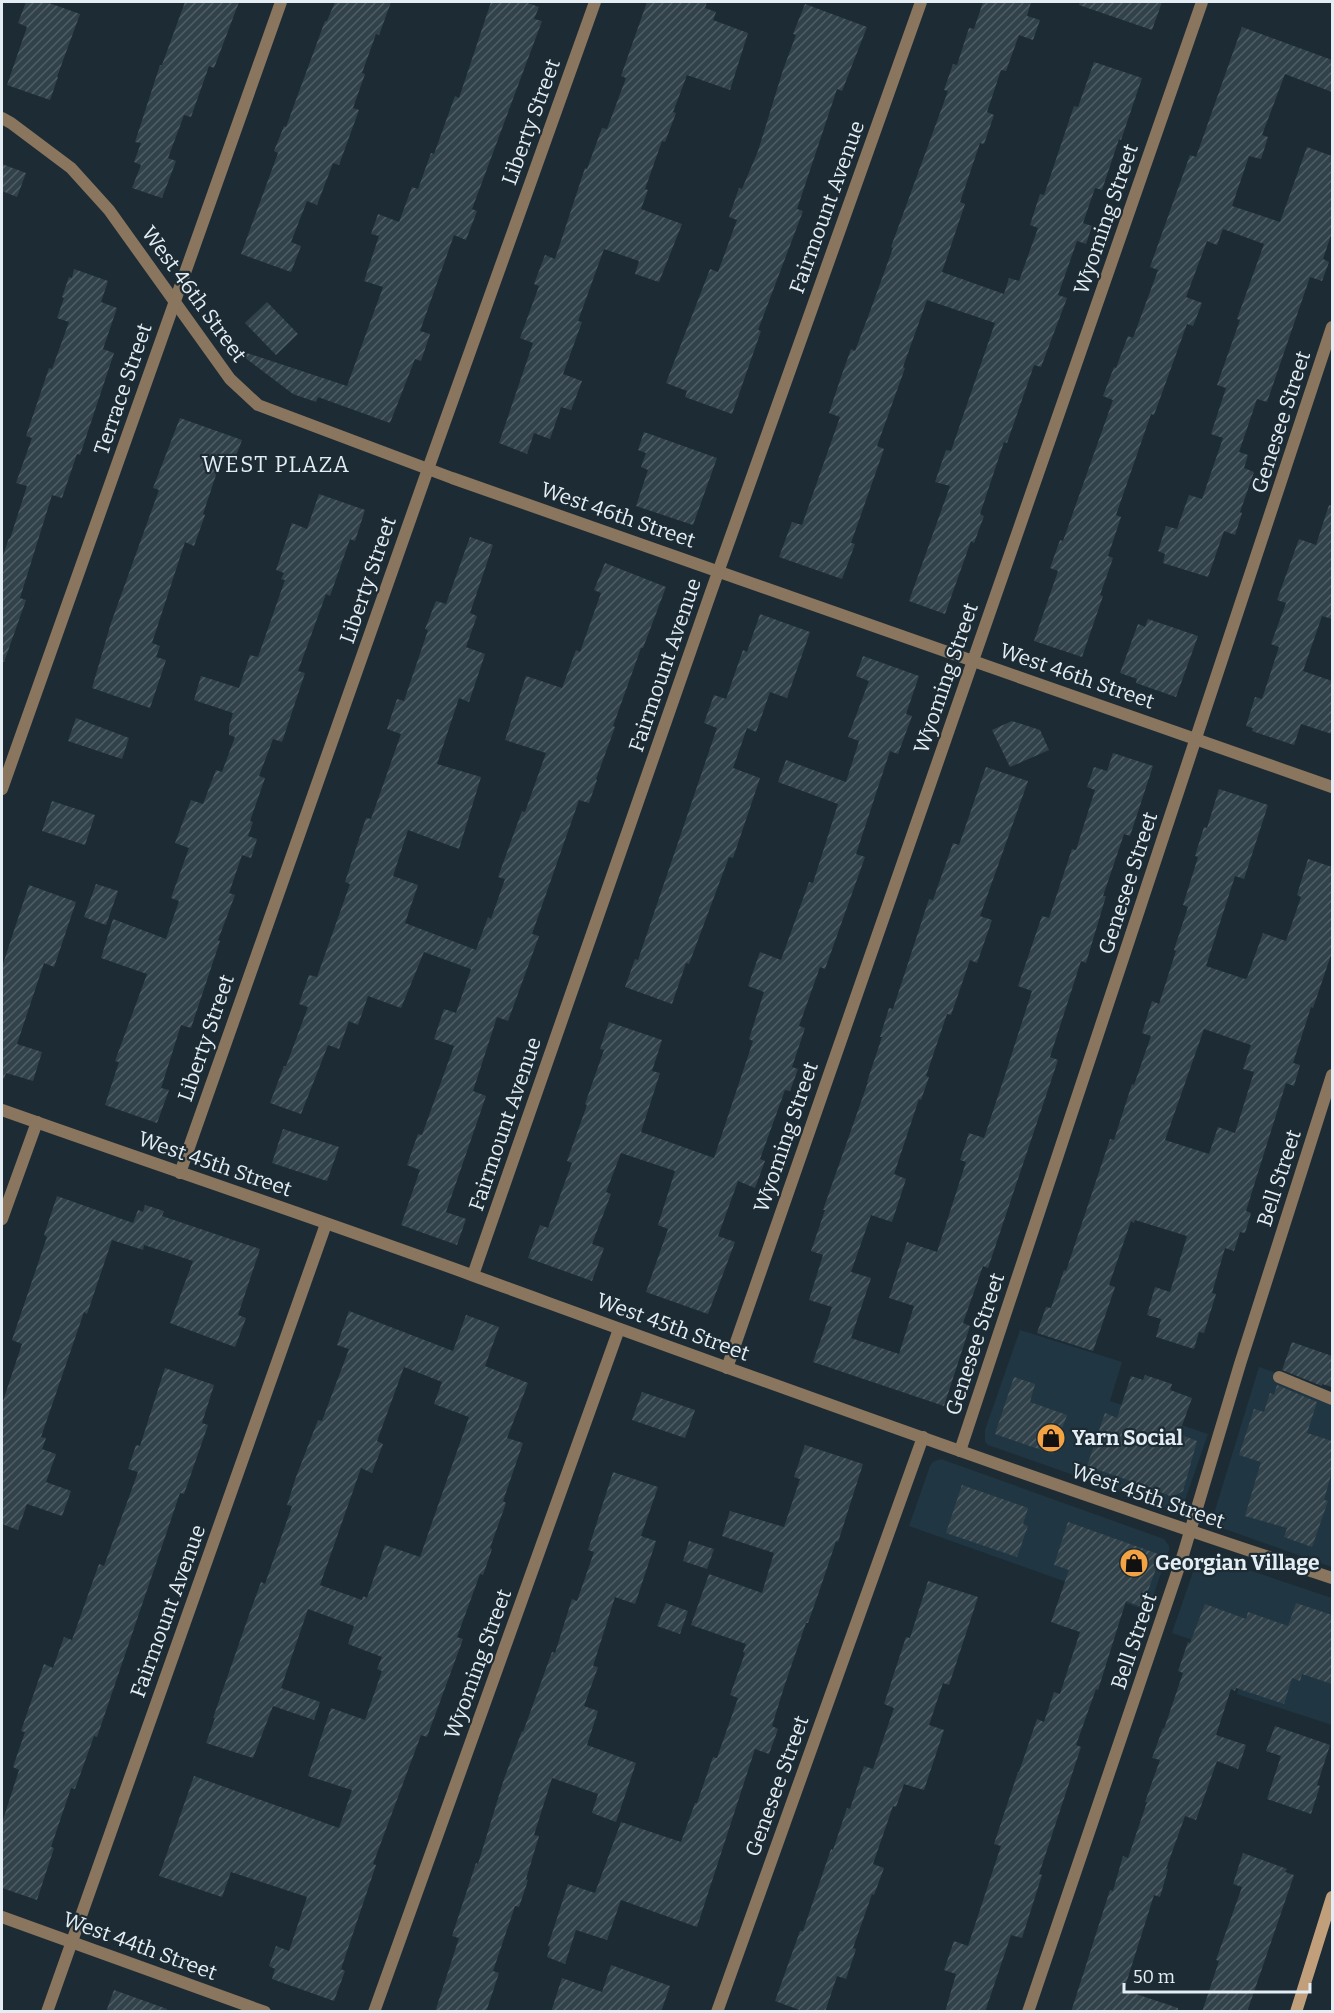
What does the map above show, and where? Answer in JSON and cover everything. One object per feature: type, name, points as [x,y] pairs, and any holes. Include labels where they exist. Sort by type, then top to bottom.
[{"type":"street","name":"Terrace Street","points":[[2,789],[281,2]]},
{"type":"street","name":"Liberty Street","points":[[180,1173],[428,469],[596,2]]},
{"type":"street","name":"Fairmount Avenue","points":[[473,1275],[718,571],[921,2]]},
{"type":"street","name":"Wyoming Street","points":[[727,1368],[1202,2]]},
{"type":"street","name":"West 46th Street","points":[[2,118],[71,168],[109,210],[230,379],[258,405],[428,469],[1332,787]]},
{"type":"street","name":"Genesee Street","points":[[960,1451],[1332,327]]},
{"type":"street","name":"Bell Street","points":[[1028,2012],[1191,1532],[1240,1364],[1332,1075]]},
{"type":"street","name":"West 45th Street","points":[[2,1110],[473,1275],[960,1451],[1191,1532],[1332,1578]]},
{"type":"street","points":[[2,1219],[37,1122]]},
{"type":"street","name":"Fairmount Avenue","points":[[47,2012],[326,1224]]},
{"type":"street","name":"Wyoming Street","points":[[374,2012],[620,1329]]},
{"type":"street","points":[[1279,1377],[1332,1400]]},
{"type":"street","name":"Genesee Street","points":[[717,2012],[923,1437]]},
{"type":"street","points":[[1296,2012],[1332,1897]]},
{"type":"street","name":"West 44th Street","points":[[2,1917],[265,2012]]},
{"type":"shaded area","points":[[1020,1330],[1122,1362],[1110,1401],[1208,1434],[1183,1506],[1170,1509],[985,1442],[985,1430]]},
{"type":"shaded area","points":[[1259,1367],[1332,1392],[1332,1567],[1219,1527],[1212,1520]]},
{"type":"shaded area","points":[[941,1459],[1164,1539],[1169,1550],[1148,1611],[909,1526],[930,1466]]},
{"type":"shaded area","points":[[1213,1558],[1332,1598],[1332,1725],[1237,1694],[1247,1659],[1172,1633],[1195,1566]]},
{"type":"building","points":[[26,2],[46,2],[80,14],[50,100],[7,85],[27,27],[18,23]]},
{"type":"building","points":[[185,2],[239,2],[214,68],[209,66],[191,117],[184,115],[168,158],[176,161],[162,198],[132,188],[141,165],[134,162],[141,143],[135,142],[160,65],[162,65]]},
{"type":"building","points":[[335,2],[391,2],[362,73],[365,74],[353,108],[359,110],[339,165],[333,163],[317,205],[307,201],[291,242],[301,246],[291,272],[241,254],[278,153],[274,151],[284,126],[286,127],[325,21]]},
{"type":"building","points":[[491,2],[525,2],[539,7],[534,19],[542,21],[472,209],[477,211],[466,240],[454,235],[420,331],[430,334],[421,361],[415,359],[390,423],[318,397],[316,402],[293,394],[240,354],[241,351],[347,386],[383,287],[364,281],[379,236],[371,234],[378,214],[399,222],[412,187],[418,189],[431,153],[434,154],[455,96],[459,98]]},
{"type":"building","points":[[647,2],[707,2],[705,8],[716,12],[713,20],[748,33],[730,90],[687,75],[673,112],[676,113],[665,142],[662,141],[645,189],[648,190],[641,209],[682,224],[659,282],[635,274],[639,261],[604,249],[578,321],[582,322],[563,374],[582,381],[571,410],[561,407],[550,439],[534,433],[527,454],[499,443],[533,343],[520,338],[539,286],[534,284],[545,255],[555,259],[585,168],[587,169],[602,128],[607,129],[626,78],[621,76]]},
{"type":"building","points":[[983,2],[1031,2],[1027,16],[1040,20],[1033,40],[1019,35],[1006,71],[1001,70],[987,112],[994,115],[984,144],[980,143],[960,202],[965,204],[942,272],[1004,294],[1009,278],[1019,281],[1038,228],[1030,225],[1040,194],[1044,195],[1074,106],[1078,107],[1094,62],[1142,78],[1102,190],[1095,188],[1083,223],[1092,226],[1086,244],[1077,241],[1058,295],[1067,298],[1041,367],[1034,365],[1007,443],[1004,442],[980,514],[984,516],[974,543],[971,541],[945,614],[909,601],[950,486],[935,482],[946,450],[951,451],[995,323],[927,300],[877,446],[884,449],[851,543],[855,544],[842,579],[779,557],[792,522],[802,525],[840,417],[829,413],[841,377],[851,349],[855,351],[893,248],[891,247],[948,91],[944,90],[953,64],[957,65],[969,28],[974,29]]},
{"type":"building","points":[[1080,2],[1162,2],[1152,30],[1079,5]]},
{"type":"building","points":[[805,4],[867,27],[842,91],[837,89],[797,209],[803,211],[758,330],[761,331],[732,414],[685,397],[687,391],[666,383],[710,269],[718,272],[737,220],[729,217],[739,188],[742,189],[758,151],[796,35],[793,34]]},
{"type":"building","points":[[1242,27],[1332,60],[1332,92],[1285,74],[1262,135],[1268,137],[1261,159],[1249,156],[1232,206],[1280,222],[1307,147],[1332,156],[1332,232],[1323,259],[1329,262],[1322,281],[1310,277],[1267,402],[1257,399],[1239,452],[1248,455],[1244,468],[1254,472],[1240,512],[1242,513],[1235,535],[1224,531],[1208,577],[1163,563],[1165,554],[1158,551],[1166,526],[1177,529],[1189,495],[1202,499],[1223,438],[1211,434],[1226,388],[1217,385],[1240,320],[1237,319],[1264,244],[1223,229],[1217,245],[1207,241],[1186,297],[1202,303],[1193,326],[1187,324],[1154,415],[1151,414],[1116,515],[1121,517],[1108,556],[1113,558],[1100,595],[1103,596],[1082,657],[1034,641],[1058,571],[1050,568],[1060,540],[1063,541],[1113,400],[1103,396],[1128,336],[1133,338],[1158,270],[1150,267],[1190,155],[1196,157]]},
{"type":"building","points":[[2,164],[26,173],[17,197],[2,191]]},
{"type":"building","points":[[74,269],[108,281],[101,302],[117,308],[103,349],[114,353],[80,455],[77,454],[62,498],[52,495],[20,598],[26,600],[4,662],[2,662],[2,559],[27,486],[16,483],[32,438],[26,436],[49,368],[52,369],[69,322],[57,318],[64,298],[62,297]]},
{"type":"building","points":[[267,302],[298,334],[276,355],[245,323]]},
{"type":"building","points":[[180,418],[242,440],[234,461],[222,457],[194,546],[185,542],[152,643],[160,646],[156,657],[166,660],[150,708],[92,688],[111,623],[159,490],[153,488]]},
{"type":"building","points":[[644,432],[717,458],[693,525],[636,506],[648,470],[641,467],[646,453],[638,450]]},
{"type":"building","points":[[319,494],[365,510],[355,541],[350,539],[330,596],[326,594],[298,671],[305,673],[282,742],[273,739],[259,776],[265,778],[250,821],[253,822],[248,836],[257,839],[251,858],[242,855],[229,893],[235,895],[218,940],[220,941],[191,1028],[181,1025],[161,1088],[169,1090],[157,1123],[105,1105],[119,1062],[115,1061],[147,974],[101,958],[113,919],[166,939],[179,901],[171,898],[189,848],[175,843],[191,800],[203,804],[216,770],[222,772],[235,737],[229,735],[233,713],[194,700],[201,676],[239,688],[250,655],[258,657],[285,580],[281,579],[284,573],[276,570],[292,523],[307,529]]},
{"type":"building","points":[[1329,505],[1332,506],[1332,619],[1322,616],[1303,671],[1332,681],[1332,734],[1301,724],[1294,745],[1252,731],[1253,728],[1246,726],[1255,697],[1262,699],[1279,647],[1271,644],[1286,603],[1277,600],[1299,539],[1316,545]]},
{"type":"building","points":[[470,537],[493,545],[470,613],[477,616],[466,647],[485,654],[469,702],[459,698],[437,764],[481,777],[459,849],[408,830],[393,876],[418,885],[405,923],[476,950],[488,917],[491,919],[505,879],[498,877],[546,753],[505,740],[526,676],[562,688],[576,650],[580,652],[601,593],[594,590],[605,563],[666,587],[613,726],[615,727],[589,803],[579,800],[532,934],[539,936],[508,1021],[497,1017],[473,1091],[486,1096],[446,1212],[466,1219],[457,1245],[401,1225],[420,1170],[407,1165],[418,1134],[422,1135],[454,1046],[434,1039],[444,1009],[456,1013],[471,969],[424,952],[401,1008],[368,996],[358,1025],[349,1021],[339,1049],[328,1045],[301,1114],[270,1103],[308,1007],[299,1004],[309,975],[317,977],[350,884],[345,882],[366,818],[371,819],[401,734],[387,729],[397,699],[404,701],[428,630],[425,629],[436,601],[446,604]]},
{"type":"building","points":[[760,614],[810,632],[787,698],[770,692],[756,732],[747,728],[733,768],[760,778],[733,858],[729,857],[672,1004],[625,987],[635,959],[638,960],[717,728],[704,723],[714,695],[726,699],[743,650],[747,652]]},
{"type":"building","points":[[1148,619],[1198,636],[1176,697],[1136,683],[1137,679],[1120,673],[1138,624],[1145,627]]},
{"type":"building","points":[[863,656],[919,676],[906,714],[912,716],[898,754],[890,751],[856,854],[865,857],[825,969],[820,967],[799,1026],[805,1028],[792,1067],[798,1069],[790,1091],[785,1090],[760,1159],[765,1161],[755,1188],[738,1181],[718,1236],[735,1242],[708,1314],[646,1292],[668,1229],[658,1225],[675,1171],[621,1153],[606,1192],[611,1194],[592,1244],[604,1248],[592,1281],[528,1258],[540,1225],[548,1228],[572,1163],[567,1161],[604,1050],[600,1049],[609,1022],[662,1040],[652,1071],[660,1073],[641,1132],[714,1158],[753,1041],[749,1039],[764,992],[748,986],[760,952],[781,960],[809,882],[813,883],[838,804],[778,782],[786,760],[846,782],[859,741],[848,737],[869,681],[856,676]]},
{"type":"building","points":[[76,718],[129,738],[122,759],[68,741]]},
{"type":"building","points":[[1012,721],[1040,730],[1049,750],[1010,767],[992,730]]},
{"type":"building","points":[[1113,753],[1153,766],[1130,836],[1124,834],[1103,896],[1106,896],[1086,963],[1081,961],[1050,1057],[1058,1060],[988,1268],[983,1266],[963,1323],[970,1326],[944,1406],[813,1362],[832,1307],[809,1300],[823,1255],[811,1251],[868,1082],[889,1008],[893,1009],[929,899],[933,900],[953,843],[959,845],[986,767],[1028,781],[980,916],[992,920],[977,963],[970,960],[951,1015],[947,1014],[926,1076],[929,1077],[921,1100],[919,1099],[894,1174],[906,1179],[892,1222],[871,1215],[851,1272],[871,1278],[851,1338],[899,1354],[914,1306],[889,1298],[907,1242],[937,1252],[966,1162],[960,1160],[969,1133],[984,1138],[1005,1075],[1032,991],[1018,986],[1042,916],[1049,918],[1072,849],[1076,850],[1095,790],[1087,787],[1094,767],[1107,771]]},
{"type":"building","points":[[1219,789],[1268,805],[1244,879],[1235,876],[1206,966],[1245,979],[1263,933],[1286,941],[1301,897],[1297,895],[1308,859],[1332,867],[1332,952],[1293,1063],[1300,1065],[1294,1086],[1286,1083],[1246,1211],[1251,1213],[1245,1233],[1240,1232],[1234,1251],[1225,1248],[1212,1293],[1216,1294],[1204,1333],[1199,1332],[1194,1349],[1156,1337],[1161,1319],[1147,1315],[1155,1287],[1170,1292],[1187,1236],[1135,1220],[1134,1223],[1131,1221],[1109,1285],[1115,1287],[1093,1351],[1037,1333],[1046,1307],[1051,1308],[1064,1270],[1066,1271],[1110,1139],[1114,1140],[1132,1084],[1134,1085],[1151,1036],[1142,1033],[1152,1001],[1159,1004],[1176,951],[1174,950],[1188,907],[1183,905],[1198,857],[1195,856],[1204,827],[1207,828]],"holes":[[[1204,1029],[1251,1045],[1243,1069],[1254,1072],[1235,1133],[1218,1127],[1209,1154],[1165,1140]]]},
{"type":"building","points":[[52,801],[95,815],[85,845],[42,831]]},
{"type":"building","points":[[96,884],[118,891],[106,925],[84,917]]},
{"type":"building","points":[[29,885],[76,902],[54,967],[44,963],[17,1044],[42,1052],[33,1081],[6,1073],[4,1079],[2,1078],[2,967]]},
{"type":"building","points":[[283,1129],[339,1147],[327,1181],[272,1163]]},
{"type":"building","points":[[57,1196],[133,1223],[138,1210],[143,1212],[145,1205],[164,1211],[162,1216],[260,1249],[238,1315],[246,1318],[235,1347],[170,1323],[193,1261],[144,1245],[143,1250],[112,1240],[87,1314],[84,1312],[41,1437],[46,1438],[42,1449],[56,1454],[46,1482],[71,1491],[62,1516],[27,1504],[18,1530],[2,1524],[2,1404],[22,1344],[12,1340],[47,1237],[44,1235]]},
{"type":"building","points":[[349,1311],[453,1351],[466,1315],[499,1327],[485,1366],[528,1383],[507,1438],[523,1443],[503,1501],[506,1503],[490,1548],[492,1549],[483,1575],[480,1574],[457,1637],[463,1639],[427,1737],[421,1735],[373,1864],[376,1865],[341,1969],[345,1971],[334,2001],[272,1979],[275,1969],[269,1966],[276,1946],[289,1951],[307,1897],[231,1872],[222,1897],[159,1876],[194,1776],[339,1828],[352,1790],[308,1776],[331,1708],[365,1720],[382,1671],[377,1669],[382,1657],[348,1644],[354,1626],[308,1609],[281,1688],[320,1702],[314,1720],[273,1706],[253,1758],[206,1743],[249,1615],[261,1582],[265,1584],[292,1506],[287,1505],[296,1477],[318,1420],[322,1421],[349,1349],[337,1345]],"holes":[[[404,1367],[442,1382],[434,1404],[469,1417],[420,1557],[385,1545],[367,1598],[363,1596],[362,1600],[320,1585],[361,1468],[372,1473],[383,1444],[377,1441]]]},
{"type":"building","points":[[1292,1342],[1332,1356],[1332,1387],[1322,1384],[1322,1386],[1282,1370]]},
{"type":"building","points":[[165,1368],[214,1385],[202,1423],[208,1425],[184,1494],[180,1493],[97,1737],[94,1736],[75,1789],[71,1788],[51,1847],[54,1848],[37,1900],[2,1888],[2,1823],[19,1770],[13,1767],[25,1732],[21,1731],[44,1664],[53,1668],[64,1637],[72,1640],[99,1564],[104,1566],[138,1472],[128,1469],[136,1445],[140,1446]]},
{"type":"building","points":[[1145,1375],[1172,1384],[1170,1390],[1192,1398],[1179,1434],[1197,1441],[1183,1491],[1172,1497],[1087,1466],[1105,1413],[1117,1418],[1131,1376],[1143,1380]]},
{"type":"building","points":[[1014,1377],[1035,1384],[1030,1402],[1067,1415],[1053,1454],[995,1434]]},
{"type":"building","points":[[1277,1385],[1317,1402],[1307,1433],[1332,1441],[1332,1471],[1324,1500],[1328,1501],[1312,1547],[1284,1537],[1287,1528],[1245,1516],[1261,1462],[1239,1455],[1254,1409],[1264,1412],[1270,1393],[1274,1395]]},
{"type":"building","points":[[642,1392],[695,1410],[685,1438],[632,1420]]},
{"type":"building","points":[[805,1445],[863,1464],[838,1542],[836,1541],[785,1684],[772,1726],[778,1729],[769,1754],[755,1749],[697,1927],[621,1900],[607,1940],[576,1930],[565,1964],[547,1957],[550,1947],[548,1946],[568,1884],[595,1893],[621,1822],[681,1842],[713,1757],[717,1758],[738,1698],[730,1695],[746,1644],[691,1625],[709,1574],[762,1593],[774,1553],[722,1536],[730,1511],[784,1527],[800,1479],[794,1477]]},
{"type":"building","points":[[613,1472],[658,1487],[641,1536],[656,1541],[635,1604],[615,1597],[593,1666],[598,1667],[584,1706],[598,1711],[587,1745],[636,1763],[616,1822],[592,1813],[598,1794],[552,1778],[534,1835],[539,1836],[526,1879],[528,1880],[519,1907],[515,1906],[493,1971],[499,1973],[486,2012],[435,2012],[459,1938],[452,1936],[476,1863],[478,1864],[504,1779],[522,1731],[552,1652],[555,1653],[572,1599],[577,1601],[594,1552],[588,1550]]},
{"type":"building","points":[[962,1485],[1028,1508],[1023,1524],[1028,1526],[1017,1557],[946,1533]]},
{"type":"building","points":[[1068,1522],[1161,1555],[1142,1607],[1126,1601],[1098,1690],[1096,1689],[1076,1745],[1081,1747],[1039,1874],[1042,1875],[1022,1938],[1011,1935],[985,2012],[945,2012],[956,1974],[944,1970],[954,1941],[968,1946],[1001,1846],[994,1844],[1018,1772],[1037,1719],[1044,1722],[1054,1692],[1060,1694],[1080,1632],[1051,1622],[1069,1570],[1054,1565]]},
{"type":"building","points":[[689,1541],[714,1549],[707,1569],[683,1561]]},
{"type":"building","points":[[928,1581],[978,1597],[949,1685],[943,1683],[929,1725],[944,1730],[924,1790],[904,1784],[896,1807],[893,1806],[873,1864],[884,1868],[853,1948],[856,1949],[846,1979],[837,1976],[825,2012],[805,2012],[775,2001],[847,1808],[850,1809],[864,1766],[873,1769],[894,1708],[884,1704],[906,1637],[910,1638]]},
{"type":"building","points":[[666,1603],[688,1611],[680,1634],[657,1626]]},
{"type":"building","points":[[1296,1603],[1332,1615],[1332,1684],[1302,1674],[1300,1681],[1292,1678],[1284,1704],[1236,1688],[1235,1691],[1231,1689],[1216,1735],[1246,1745],[1238,1769],[1217,1761],[1196,1820],[1185,1816],[1166,1869],[1168,1869],[1160,1897],[1154,1895],[1124,1990],[1178,2008],[1178,2012],[1071,2012],[1110,1890],[1113,1891],[1123,1856],[1128,1858],[1147,1802],[1145,1802],[1160,1760],[1152,1758],[1183,1673],[1178,1671],[1205,1604],[1246,1619],[1248,1612],[1288,1626]]},
{"type":"building","points":[[1275,1726],[1330,1745],[1317,1785],[1320,1786],[1311,1814],[1267,1799],[1281,1756],[1266,1751]]},
{"type":"building","points":[[1243,1853],[1287,1869],[1285,1872],[1294,1875],[1247,2012],[1202,2012],[1219,1961],[1216,1960],[1242,1887],[1233,1884]]},
{"type":"building","points":[[611,1965],[670,1986],[661,2012],[551,2012],[562,1978],[602,1992]]},
{"type":"building","points":[[114,1990],[167,2009],[167,2012],[106,2012]]},
{"type":"place","name":"Yarn Social","points":[[1051,1438]]},
{"type":"place","name":"Georgian Village","points":[[1134,1563]]},
{"type":"district","name":"WEST PLAZA","points":[[276,464]]}]
